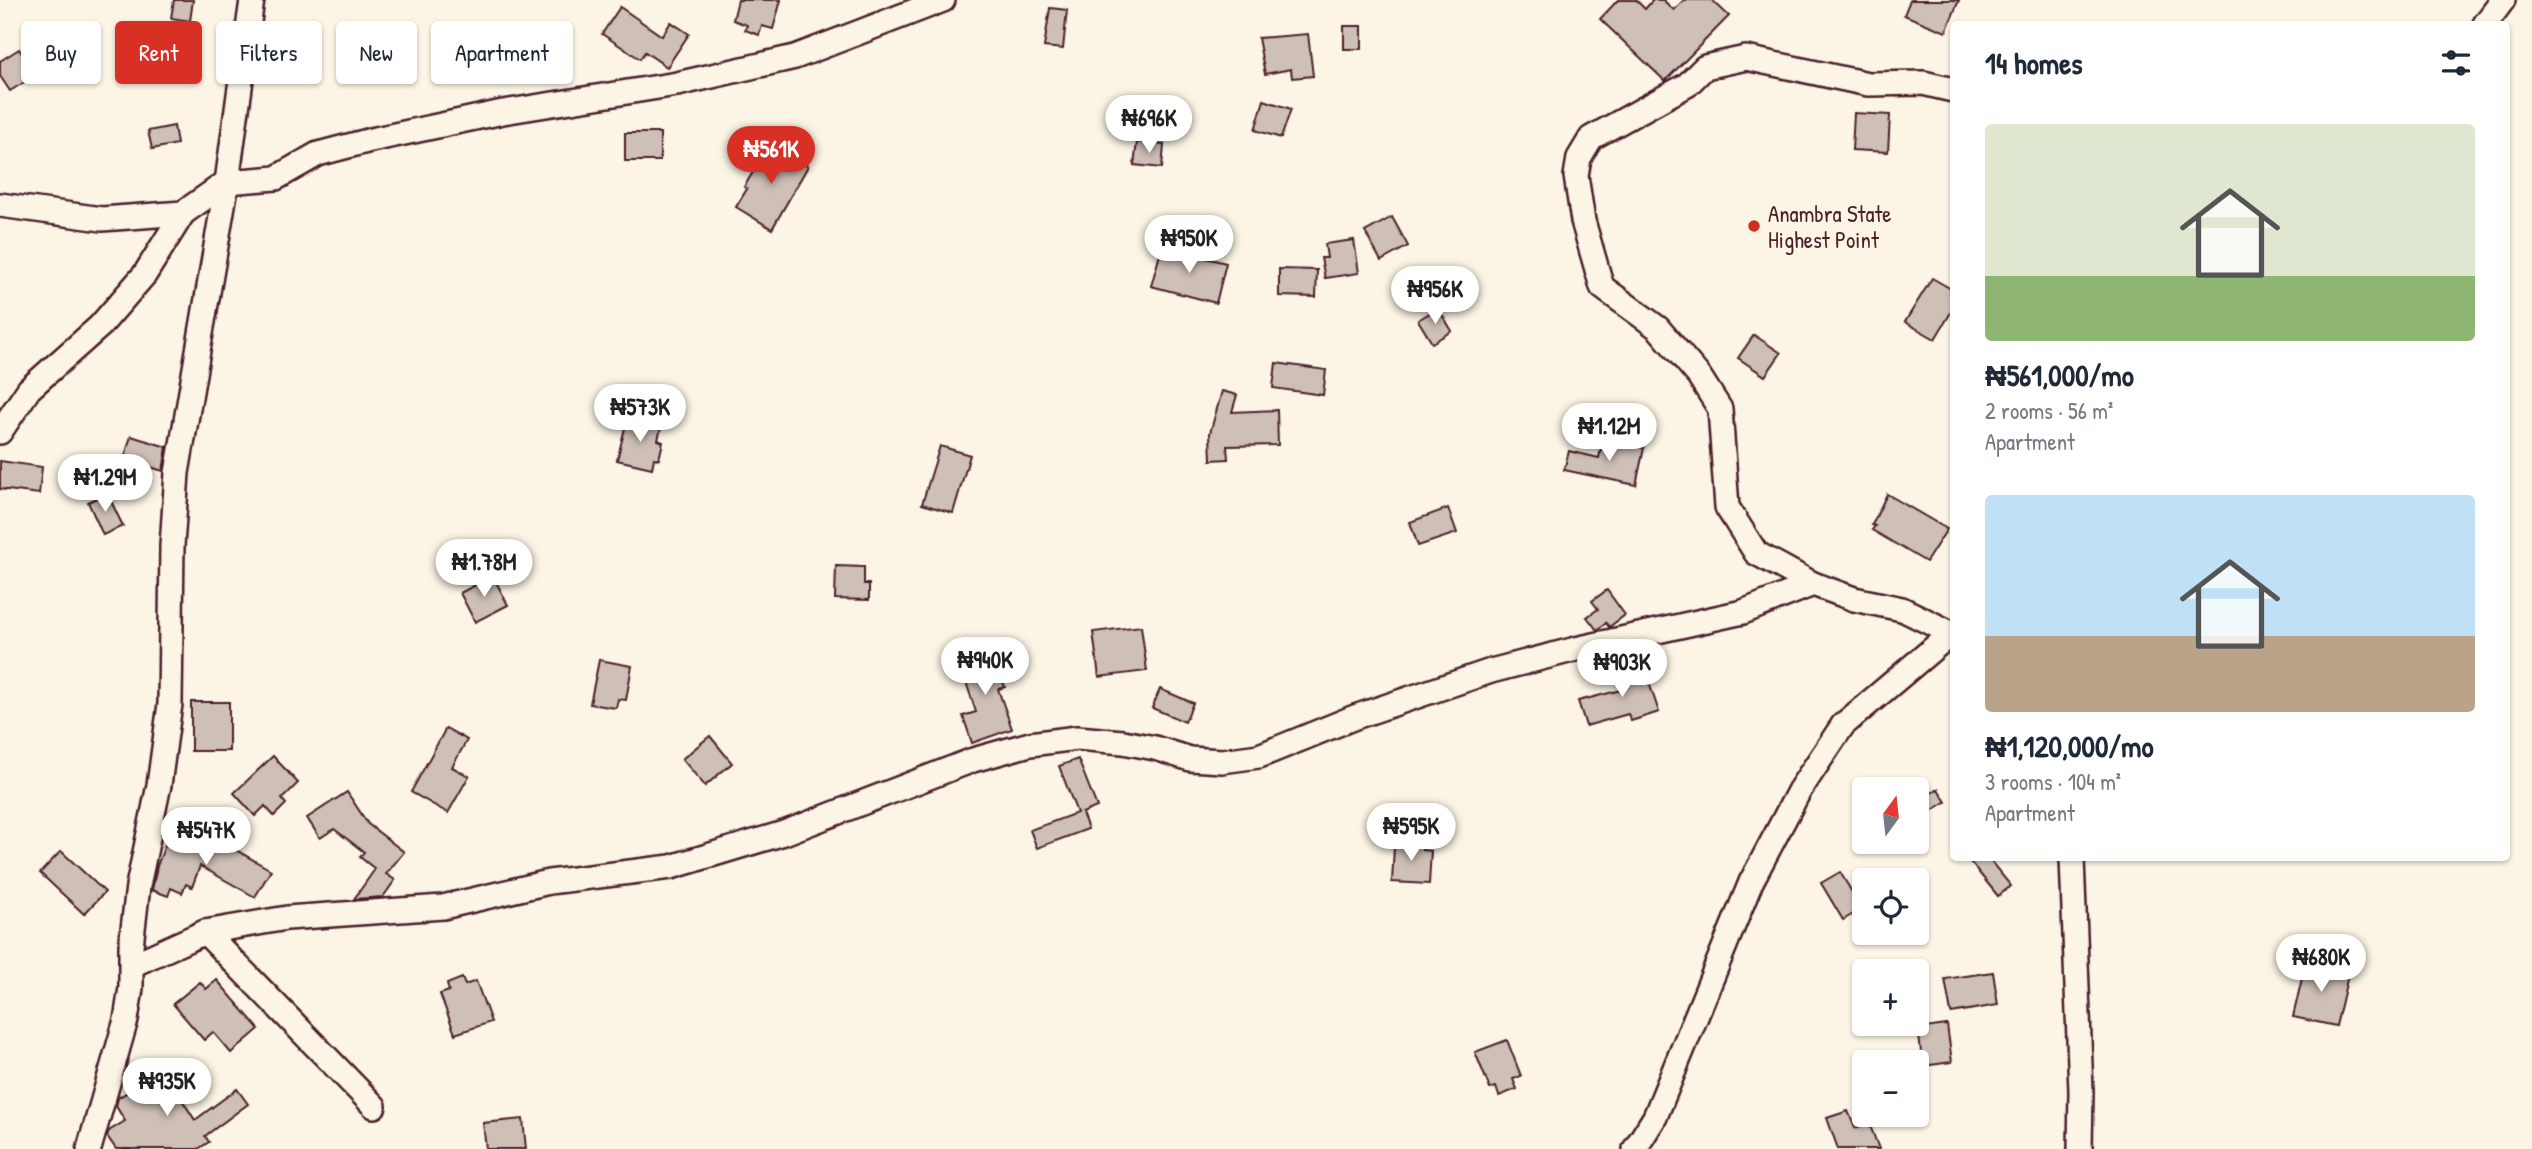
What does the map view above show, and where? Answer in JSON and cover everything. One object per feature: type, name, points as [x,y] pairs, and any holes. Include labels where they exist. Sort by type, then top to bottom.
[{"type":"street","points":[[89,1149],[126,1020],[138,886],[159,785],[170,704],[172,546],[177,472],[227,182],[252,0]]},
{"type":"street","points":[[0,432],[29,389],[100,326],[145,274],[183,213],[227,182],[276,178],[318,154],[371,140],[503,112],[677,84],[795,57],[943,0]]},
{"type":"street","points":[[2487,21],[2503,0]]},
{"type":"street","points":[[1950,89],[1923,83],[1868,83],[1746,58],[1705,67],[1687,85],[1591,138],[1579,158],[1576,176],[1583,221],[1602,287],[1658,328],[1699,376],[1720,409],[1727,507],[1756,553],[1814,584],[1854,598],[1902,609],[1950,635]]},
{"type":"street","points":[[0,205],[102,219],[183,213]]},
{"type":"street","points":[[132,965],[205,932],[287,918],[443,906],[549,882],[671,867],[784,833],[973,760],[1030,744],[1077,738],[1156,748],[1190,759],[1222,761],[1259,756],[1355,717],[1490,671],[1743,612],[1814,584]]},
{"type":"street","points":[[1635,1149],[1654,1117],[1751,882],[1799,790],[1843,725],[1950,638]]},
{"type":"street","points":[[2072,861],[2081,1091],[2080,1149]]},
{"type":"street","points":[[205,932],[374,1106]]},
{"type":"building","points":[[174,0],[193,0],[190,21],[171,18]]},
{"type":"building","points":[[738,0],[781,0],[773,29],[762,26],[759,35],[745,30],[747,25],[733,20]]},
{"type":"building","points":[[1618,0],[1636,0],[1645,9],[1653,0],[1663,0],[1674,10],[1684,0],[1712,0],[1729,16],[1665,81],[1600,19]]},
{"type":"building","points":[[1910,0],[1959,0],[1946,32],[1904,15]]},
{"type":"building","points":[[620,7],[662,36],[671,22],[689,34],[667,67],[645,52],[640,59],[602,34]]},
{"type":"building","points":[[1050,8],[1067,10],[1063,49],[1044,47]]},
{"type":"building","points":[[1344,26],[1362,26],[1362,49],[1344,49]]},
{"type":"building","points":[[1308,34],[1313,76],[1292,78],[1291,69],[1265,74],[1258,38]]},
{"type":"building","points":[[19,49],[21,52],[21,84],[10,91],[0,76],[0,61]]},
{"type":"building","points":[[1264,100],[1291,109],[1281,138],[1255,130]]},
{"type":"building","points":[[1854,113],[1890,115],[1888,152],[1852,150]]},
{"type":"building","points":[[174,126],[177,144],[152,149],[148,131]]},
{"type":"building","points":[[625,133],[660,133],[660,161],[625,161]]},
{"type":"building","points":[[1137,142],[1164,145],[1162,168],[1134,165]]},
{"type":"building","points":[[770,144],[808,166],[772,229],[736,207],[747,189],[744,187]]},
{"type":"building","points":[[1392,217],[1408,246],[1381,261],[1365,232]]},
{"type":"building","points":[[1354,240],[1359,273],[1325,278],[1321,258],[1327,258],[1325,244]]},
{"type":"building","points":[[1162,247],[1226,263],[1216,303],[1151,286]]},
{"type":"building","points":[[1279,269],[1317,270],[1316,297],[1279,296]]},
{"type":"building","points":[[1932,278],[1950,288],[1950,314],[1935,339],[1905,322]]},
{"type":"building","points":[[1438,308],[1452,331],[1432,343],[1418,320]]},
{"type":"building","points":[[1754,335],[1781,353],[1765,376],[1738,358]]},
{"type":"building","points":[[1276,363],[1326,370],[1323,395],[1273,388]]},
{"type":"building","points":[[1222,391],[1237,395],[1232,412],[1277,410],[1278,445],[1227,446],[1228,459],[1211,460],[1210,433]]},
{"type":"building","points":[[627,420],[661,428],[658,440],[663,442],[659,459],[654,458],[652,468],[617,460]]},
{"type":"building","points":[[131,436],[167,447],[163,471],[124,459]]},
{"type":"building","points":[[1603,439],[1644,448],[1636,485],[1564,470],[1569,451],[1599,458]]},
{"type":"building","points":[[940,446],[970,455],[953,513],[922,504]]},
{"type":"building","points":[[0,461],[42,467],[39,494],[0,489]]},
{"type":"building","points":[[107,493],[123,526],[103,535],[88,502]]},
{"type":"building","points":[[1887,494],[1947,529],[1926,562],[1872,530]]},
{"type":"building","points":[[1448,508],[1457,533],[1418,546],[1410,522]]},
{"type":"building","points":[[836,566],[864,567],[864,584],[869,584],[869,600],[835,599]]},
{"type":"building","points":[[493,576],[508,605],[475,622],[460,593]]},
{"type":"building","points":[[1607,590],[1625,615],[1609,627],[1606,623],[1597,630],[1587,617],[1598,609],[1592,601]]},
{"type":"building","points":[[1141,626],[1147,671],[1099,677],[1093,632]]},
{"type":"building","points":[[993,651],[1005,687],[998,689],[1012,729],[972,743],[963,716],[976,712],[959,661]]},
{"type":"building","points":[[599,660],[632,666],[626,700],[618,699],[616,708],[590,704]]},
{"type":"building","points":[[1643,665],[1659,712],[1631,721],[1628,714],[1586,726],[1578,701],[1621,690],[1616,673]]},
{"type":"building","points":[[1160,689],[1193,703],[1185,722],[1152,708]]},
{"type":"building","points":[[191,702],[229,702],[229,751],[191,751]]},
{"type":"building","points":[[446,728],[467,740],[452,767],[469,776],[448,813],[411,792]]},
{"type":"building","points":[[710,736],[732,763],[705,786],[682,759]]},
{"type":"building","points":[[273,756],[298,783],[282,799],[286,804],[274,816],[265,806],[255,816],[234,793]]},
{"type":"building","points":[[1078,759],[1097,807],[1082,813],[1088,829],[1037,848],[1030,830],[1077,813],[1059,766]]},
{"type":"building","points":[[1938,789],[1946,802],[1929,812],[1929,794]]},
{"type":"building","points":[[347,792],[368,824],[404,852],[386,874],[395,880],[383,897],[354,899],[375,869],[360,857],[364,852],[334,829],[320,838],[307,818]]},
{"type":"building","points":[[169,835],[213,853],[220,841],[271,870],[255,897],[200,866],[192,887],[186,884],[182,893],[171,888],[168,896],[152,890],[157,866]]},
{"type":"building","points":[[1403,838],[1422,839],[1422,850],[1431,851],[1429,884],[1392,882],[1394,847],[1403,847]]},
{"type":"building","points":[[61,851],[105,892],[84,914],[40,873]]},
{"type":"building","points":[[1969,861],[1990,861],[2011,886],[1998,896]]},
{"type":"building","points":[[1840,872],[1852,892],[1852,915],[1843,920],[1821,883]]},
{"type":"building","points":[[2306,961],[2349,971],[2336,1026],[2293,1017]]},
{"type":"building","points":[[1993,972],[1998,1005],[1951,1013],[1945,979]]},
{"type":"building","points":[[462,978],[465,985],[476,981],[491,1022],[455,1034],[440,994],[449,991],[447,984]]},
{"type":"building","points":[[217,980],[259,1029],[231,1053],[213,1032],[204,1040],[173,1004],[200,982],[206,989]]},
{"type":"building","points":[[1947,1025],[1952,1062],[1929,1065],[1929,1050],[1921,1050],[1919,1036],[1929,1036],[1929,1027]]},
{"type":"building","points":[[1507,1040],[1521,1076],[1513,1079],[1517,1089],[1499,1096],[1496,1087],[1490,1089],[1475,1052]]},
{"type":"building","points":[[163,1070],[195,1120],[237,1089],[248,1104],[205,1136],[209,1142],[198,1149],[116,1149],[107,1136],[109,1131],[125,1121],[116,1106],[118,1098]]},
{"type":"building","points":[[1848,1111],[1852,1127],[1871,1127],[1879,1149],[1838,1149],[1827,1118]]},
{"type":"building","points":[[523,1119],[526,1149],[486,1149],[483,1123]]},
{"type":"place","name":"Anambra State Highest Point","points":[[1754,226]]}]
